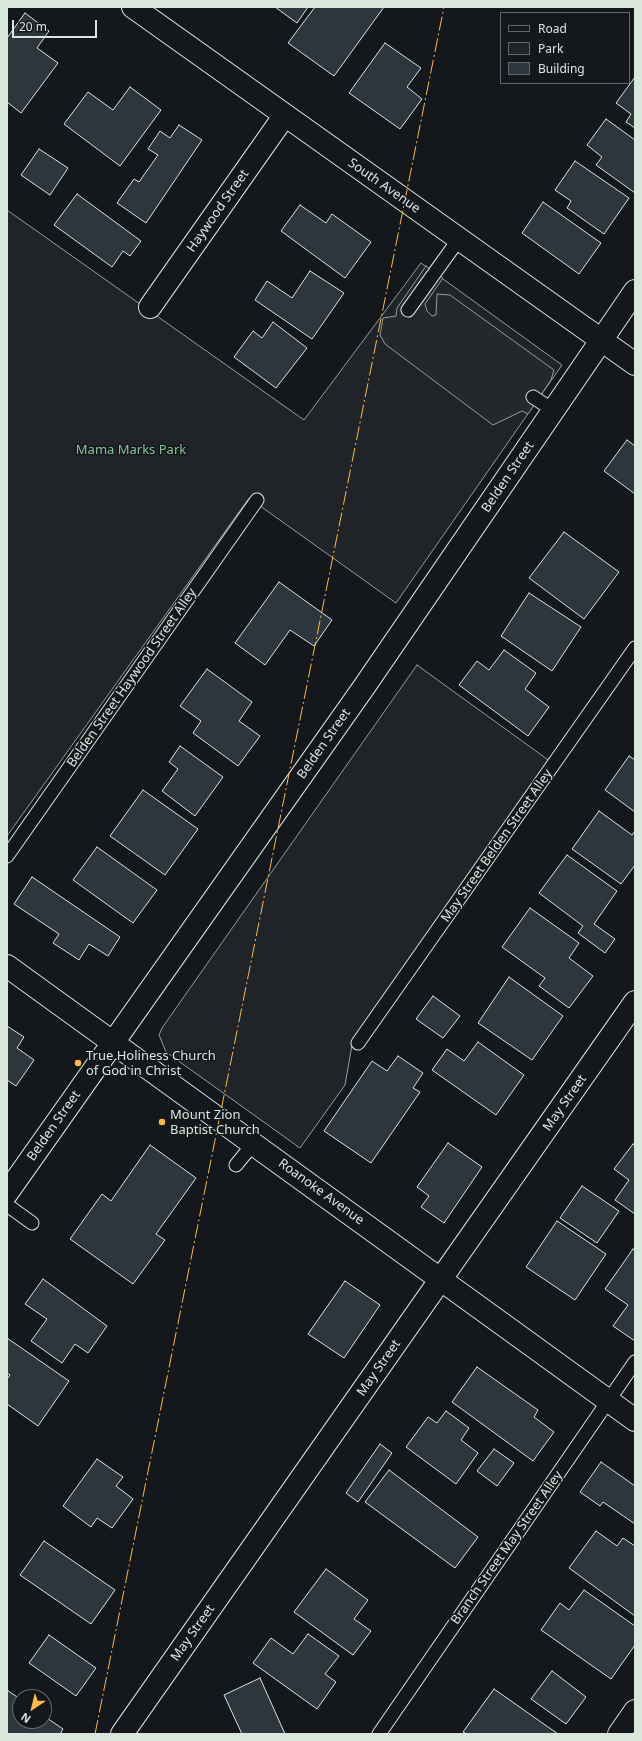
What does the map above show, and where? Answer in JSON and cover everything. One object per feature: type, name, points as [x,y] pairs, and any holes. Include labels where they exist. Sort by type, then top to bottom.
[{"type":"street","name":"South Avenue","points":[[133,7],[635,364]]},
{"type":"street","name":"Haywood Street","points":[[150,306],[285,116]]},
{"type":"street","name":"Belden Street","points":[[7,1193],[364,687],[635,291]]},
{"type":"street","name":"Roanoke Avenue","points":[[7,966],[635,1420]]},
{"type":"street","name":"May Street","points":[[122,1734],[635,1002]]},
{"type":"street","points":[[619,1734],[635,1711]]},
{"type":"lane","points":[[408,310],[459,239]]},
{"type":"lane","points":[[533,397],[553,410]]},
{"type":"lane","name":"Belden Street Haywood Street Alley","points":[[7,856],[257,500]]},
{"type":"lane","name":"May Street Belden Street Alley","points":[[358,1043],[635,648]]},
{"type":"lane","points":[[236,1165],[254,1144]]},
{"type":"lane","points":[[7,1206],[32,1223]]},
{"type":"lane","name":"Branch Street May Street Alley","points":[[379,1734],[635,1362]]},
{"type":"green space","name":"Mama Marks Park","points":[[7,210],[304,420],[421,263],[562,365],[396,603],[249,498],[7,836]]},
{"type":"green space","points":[[417,665],[551,762],[353,1039],[345,1085],[300,1148],[166,1052],[159,1035],[162,1028]]},
{"type":"shaded area","points":[[426,266],[443,278],[425,304],[427,311],[432,316],[436,315],[437,294],[450,295],[554,370],[551,380],[528,414],[522,411],[493,425],[385,344],[380,335],[383,318],[396,316],[397,308]]},
{"type":"building","points":[[275,7],[308,7],[297,23]]},
{"type":"building","points":[[315,7],[384,7],[334,76],[288,43]]},
{"type":"building","points":[[25,13],[49,31],[37,48],[58,63],[21,113],[7,102],[7,38]]},
{"type":"building","points":[[385,43],[421,68],[407,87],[422,99],[400,129],[349,93]]},
{"type":"building","points":[[635,77],[635,128],[626,122],[631,114],[616,103]]},
{"type":"building","points":[[130,87],[161,110],[120,166],[64,124],[88,92],[113,110]]},
{"type":"building","points":[[606,119],[635,140],[635,193],[596,165],[602,157],[587,145]]},
{"type":"building","points":[[179,125],[202,140],[146,223],[117,203],[134,179],[139,182],[158,155],[148,149],[160,131],[170,138]]},
{"type":"building","points":[[39,149],[68,168],[50,195],[21,175]]},
{"type":"building","points":[[575,161],[629,198],[604,234],[567,208],[571,201],[555,190]]},
{"type":"building","points":[[77,194],[141,241],[130,256],[123,251],[112,267],[54,225]]},
{"type":"building","points":[[543,202],[601,243],[579,274],[522,233]]},
{"type":"building","points":[[300,205],[326,223],[332,214],[371,242],[345,278],[281,231]]},
{"type":"building","points":[[310,271],[344,293],[312,339],[255,300],[267,281],[292,298]]},
{"type":"building","points":[[273,322],[307,348],[276,388],[234,357],[253,331],[262,338]]},
{"type":"building","points":[[627,440],[635,446],[635,494],[604,471]]},
{"type":"building","points":[[564,532],[619,572],[584,619],[529,578]]},
{"type":"building","points":[[279,582],[332,620],[314,646],[290,630],[265,665],[235,643]]},
{"type":"building","points":[[529,593],[581,627],[552,671],[501,636]]},
{"type":"building","points":[[504,650],[536,673],[525,689],[549,707],[528,736],[459,685],[477,661],[489,670]]},
{"type":"building","points":[[207,669],[252,702],[239,721],[260,736],[238,766],[193,733],[201,721],[180,706]]},
{"type":"building","points":[[180,746],[223,777],[195,816],[162,791],[178,769],[169,762]]},
{"type":"building","points":[[629,756],[635,760],[635,812],[605,790]]},
{"type":"building","points":[[143,790],[198,829],[165,875],[110,836]]},
{"type":"building","points":[[599,811],[632,835],[635,831],[635,865],[621,884],[572,849]]},
{"type":"building","points":[[97,847],[157,890],[133,923],[73,880]]},
{"type":"building","points":[[567,855],[617,891],[594,924],[615,939],[605,953],[578,933],[583,926],[539,893]]},
{"type":"building","points":[[32,877],[120,937],[108,956],[89,944],[79,960],[53,943],[59,934],[14,904]]},
{"type":"building","points":[[530,908],[579,943],[569,958],[593,976],[569,1008],[539,986],[545,978],[502,947]]},
{"type":"building","points":[[509,977],[563,1016],[532,1060],[478,1023]]},
{"type":"building","points":[[433,996],[460,1016],[443,1038],[416,1019]]},
{"type":"building","points":[[7,1026],[24,1037],[17,1048],[34,1060],[16,1086],[7,1080]]},
{"type":"building","points":[[478,1042],[524,1075],[496,1115],[432,1070],[447,1049],[464,1061]]},
{"type":"building","points":[[398,1056],[423,1073],[413,1088],[420,1092],[371,1163],[324,1131],[372,1061],[387,1071]]},
{"type":"building","points":[[448,1143],[482,1167],[444,1223],[421,1207],[429,1196],[417,1187]]},
{"type":"building","points":[[633,1144],[635,1145],[635,1214],[615,1200],[629,1180],[614,1169]]},
{"type":"building","points":[[150,1145],[196,1178],[156,1234],[165,1240],[133,1284],[70,1239],[102,1194],[111,1201]]},
{"type":"building","points":[[582,1186],[619,1211],[597,1243],[560,1218]]},
{"type":"building","points":[[557,1221],[606,1254],[575,1300],[526,1267]]},
{"type":"building","points":[[633,1249],[635,1250],[635,1341],[613,1326],[628,1305],[605,1289]]},
{"type":"building","points":[[43,1279],[107,1326],[88,1353],[75,1344],[62,1363],[31,1341],[47,1319],[25,1304]]},
{"type":"building","points":[[345,1281],[380,1305],[344,1358],[308,1334]]},
{"type":"building","points":[[7,1338],[69,1381],[38,1426],[7,1404],[7,1379],[10,1375],[7,1373]]},
{"type":"building","points":[[477,1367],[538,1410],[534,1417],[554,1432],[533,1461],[452,1402]]},
{"type":"building","points":[[446,1411],[469,1428],[461,1440],[478,1453],[456,1484],[406,1447],[428,1417],[437,1423]]},
{"type":"building","points":[[380,1444],[392,1453],[358,1502],[346,1493]]},
{"type":"building","points":[[494,1449],[514,1463],[497,1486],[477,1471]]},
{"type":"building","points":[[97,1459],[123,1477],[116,1486],[133,1499],[112,1528],[97,1518],[91,1527],[63,1506]]},
{"type":"building","points":[[601,1462],[635,1486],[635,1524],[603,1502],[600,1506],[580,1492]]},
{"type":"building","points":[[389,1470],[478,1537],[455,1568],[365,1502]]},
{"type":"building","points":[[596,1531],[617,1546],[623,1538],[635,1546],[635,1616],[569,1568]]},
{"type":"building","points":[[44,1541],[115,1590],[91,1624],[20,1575]]},
{"type":"building","points":[[326,1569],[368,1600],[354,1619],[371,1631],[353,1655],[294,1612]]},
{"type":"building","points":[[584,1590],[635,1626],[635,1645],[611,1679],[541,1630],[560,1603],[569,1610]]},
{"type":"building","points":[[308,1634],[339,1656],[325,1674],[336,1682],[317,1709],[253,1663],[271,1638],[293,1654]]},
{"type":"building","points":[[49,1635],[96,1668],[76,1696],[29,1663]]},
{"type":"building","points":[[552,1671],[586,1697],[566,1724],[531,1699]]},
{"type":"building","points":[[260,1678],[285,1734],[242,1734],[224,1695]]},
{"type":"building","points":[[494,1689],[558,1734],[467,1734],[463,1732]]},
{"type":"building","points":[[7,1690],[12,1693],[12,1729],[52,1729],[52,1721],[63,1729],[60,1734],[7,1734]]},
{"type":"power","points":[[95,1734],[444,7]]},
{"type":"place","name":"True Holiness Church of God in Christ","points":[[78,1063]]},
{"type":"place","name":"Mount Zion Baptist Church","points":[[162,1122]]}]
